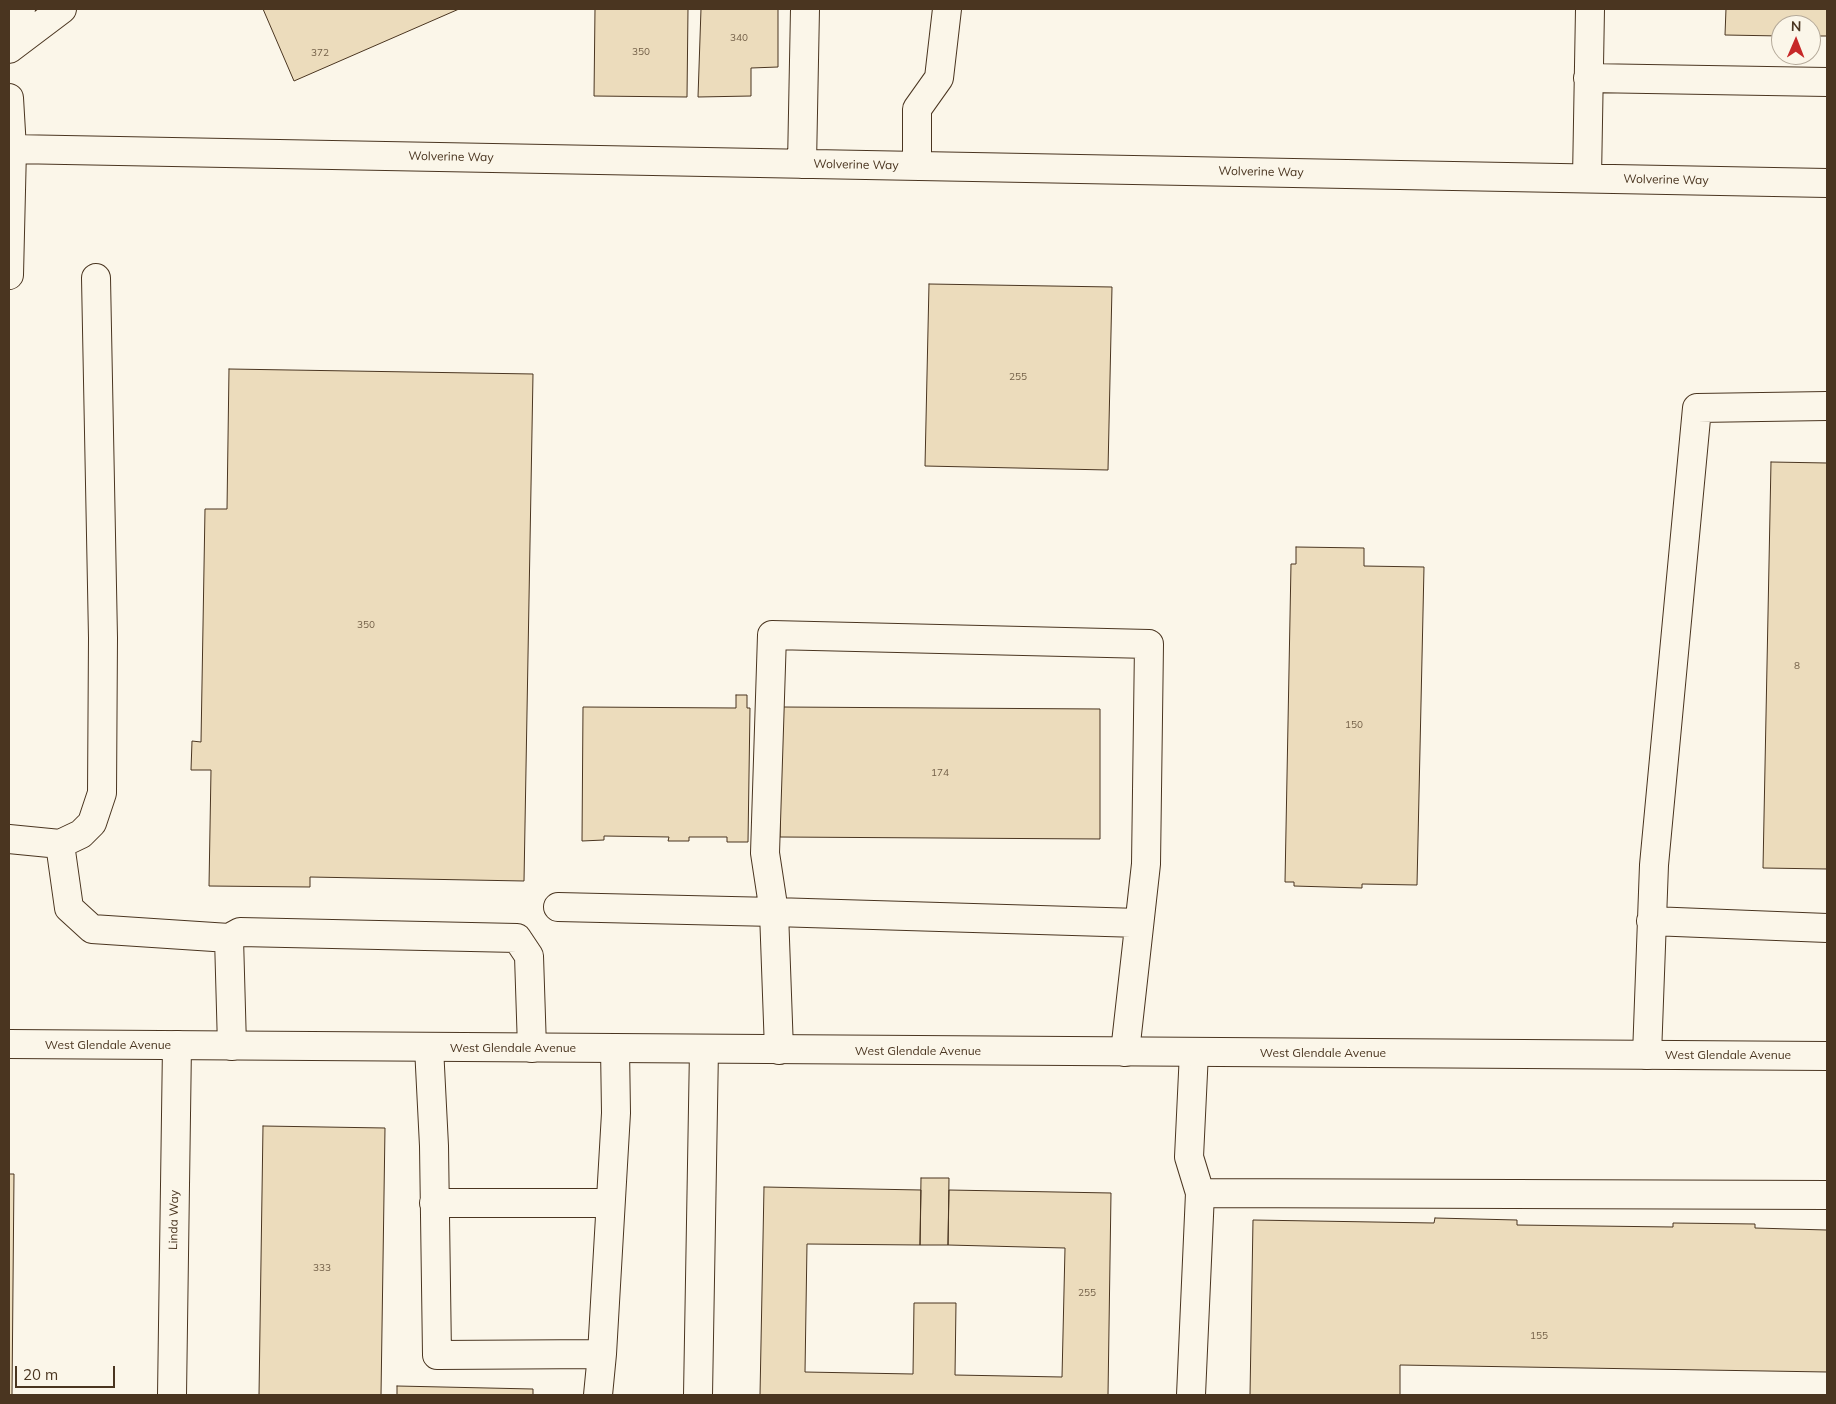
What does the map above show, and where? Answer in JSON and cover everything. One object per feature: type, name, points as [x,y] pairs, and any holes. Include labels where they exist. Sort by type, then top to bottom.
[{"type":"street","points":[[9,43],[21,9]]},
{"type":"street","points":[[9,49],[62,9]]},
{"type":"street","points":[[802,164],[805,9]]},
{"type":"street","points":[[918,166],[917,109],[939,78],[947,9]]},
{"type":"street","points":[[1587,178],[1590,9]]},
{"type":"street","points":[[1588,78],[1827,82]]},
{"type":"street","points":[[9,98],[12,149],[9,275]]},
{"type":"street","name":"Wolverine Way","points":[[12,149],[1827,183]]},
{"type":"street","points":[[9,839],[60,844],[81,834],[92,822],[102,793],[103,638],[96,278]]},
{"type":"street","points":[[1647,1055],[1651,922],[1697,408],[1827,406]]},
{"type":"street","points":[[779,1050],[774,912],[765,853],[772,635],[1149,644],[1146,864],[1125,1052]]},
{"type":"street","points":[[60,844],[69,908],[92,929],[229,938],[240,932],[517,938],[529,956],[532,1048]]},
{"type":"street","points":[[558,907],[1139,923]]},
{"type":"street","points":[[1651,922],[1827,928]]},
{"type":"street","points":[[229,938],[232,1046]]},
{"type":"street","name":"West Glendale Avenue","points":[[9,1044],[1827,1056]]},
{"type":"street","name":"Linda Way","points":[[172,1395],[177,1045]]},
{"type":"street","points":[[429,1047],[436,1355],[602,1354]]},
{"type":"street","points":[[598,1395],[616,1113],[614,1048]]},
{"type":"street","points":[[698,1395],[704,1050]]},
{"type":"street","points":[[1191,1395],[1200,1193],[1189,1157],[1194,1052]]},
{"type":"street","points":[[1200,1193],[1827,1195]]},
{"type":"street","points":[[434,1203],[610,1204]]},
{"type":"building","points":[[263,9],[459,9],[294,81]]},
{"type":"building","points":[[595,9],[688,9],[687,97],[594,96]]},
{"type":"building","points":[[701,9],[778,9],[778,67],[751,68],[751,96],[698,97]]},
{"type":"building","points":[[1726,9],[1827,9],[1827,36],[1821,36],[1821,15],[1771,15],[1771,36],[1725,35]]},
{"type":"building","points":[[929,284],[1112,287],[1108,470],[925,466]]},
{"type":"building","points":[[229,369],[533,374],[524,881],[310,877],[310,887],[209,886],[211,770],[191,770],[192,741],[201,742],[205,509],[227,509]]},
{"type":"building","points":[[1771,462],[1827,463],[1827,869],[1763,868]]},
{"type":"building","points":[[1296,547],[1364,548],[1364,566],[1424,567],[1417,885],[1362,884],[1362,888],[1294,886],[1294,882],[1285,882],[1291,564],[1296,564]]},
{"type":"building","points":[[736,695],[747,695],[747,708],[750,708],[748,842],[727,842],[727,837],[689,837],[689,841],[668,841],[669,837],[604,836],[604,840],[582,841],[583,707],[736,708]]},
{"type":"building","points":[[781,707],[1100,709],[1100,839],[780,837]]},
{"type":"building","points":[[263,1126],[385,1128],[381,1395],[259,1395]]},
{"type":"building","points":[[9,1174],[14,1174],[12,1395],[9,1395]]},
{"type":"building","points":[[921,1178],[949,1178],[948,1245],[920,1245]]},
{"type":"building","points":[[764,1187],[921,1190],[920,1245],[807,1244],[805,1372],[913,1374],[914,1303],[956,1303],[955,1375],[1062,1377],[1065,1248],[948,1245],[949,1190],[1111,1193],[1108,1395],[760,1395]]},
{"type":"building","points":[[1435,1218],[1517,1220],[1517,1225],[1673,1227],[1673,1223],[1755,1224],[1755,1228],[1827,1230],[1827,1372],[1400,1365],[1400,1395],[1250,1395],[1253,1220],[1434,1223]]},
{"type":"building","points":[[397,1386],[533,1389],[533,1395],[397,1395]]}]
